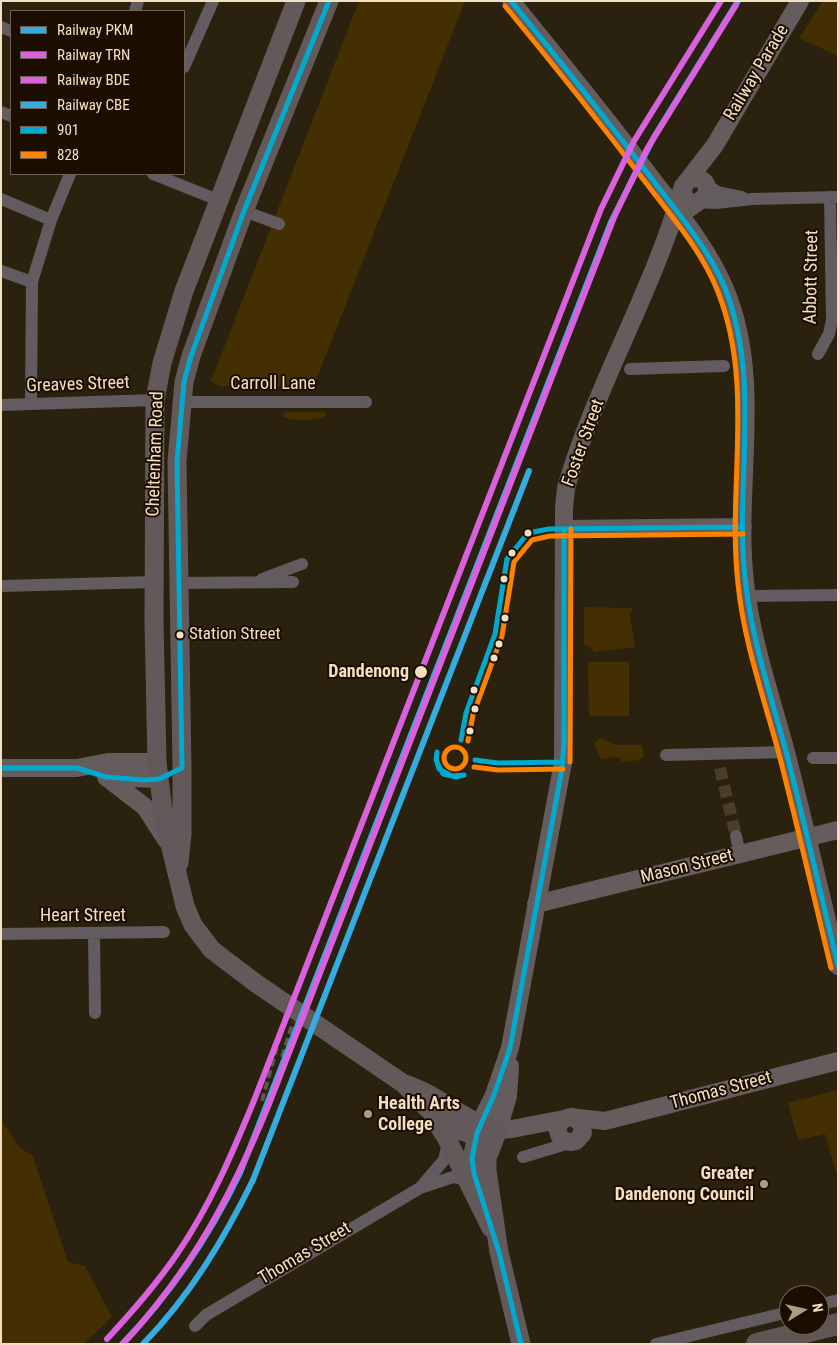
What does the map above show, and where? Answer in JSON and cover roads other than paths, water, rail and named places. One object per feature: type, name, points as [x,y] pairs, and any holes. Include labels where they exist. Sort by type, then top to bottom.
[{"type":"highway","points":[[757,1344],[838,1324]]},
{"type":"highway","points":[[820,1344],[838,1339]]},
{"type":"main road","name":"Cheltenham Road","points":[[296,1],[184,291],[162,364],[156,400],[153,582],[158,771],[169,843],[178,869],[188,914],[196,929],[212,950],[232,966],[404,1084],[427,1108],[461,1132],[488,1130]]},
{"type":"main road","name":"Cheltenham Road","points":[[178,869],[182,834],[177,461],[181,402],[191,356],[244,211],[329,1]]},
{"type":"main road","points":[[218,200],[244,211]]},
{"type":"main road","points":[[156,400],[181,402]]},
{"type":"main road","points":[[153,582],[180,582]]},
{"type":"main road","points":[[158,771],[182,768]]},
{"type":"main road","name":"Cheltenham Road","points":[[404,1084],[429,1092],[488,1130]]},
{"type":"main road","points":[[427,1108],[448,1140],[491,1229]]},
{"type":"main road","name":"Foster Street","points":[[488,1130],[472,1167],[500,1252]]},
{"type":"main road","name":"Foster Street","points":[[488,1130],[486,1161],[500,1252],[521,1344]]},
{"type":"street","points":[[185,65],[212,1]]},
{"type":"street","points":[[512,1],[613,127],[695,235],[713,264],[734,315],[741,344],[746,398],[743,527],[747,596],[809,838],[838,966]]},
{"type":"street","name":"Railway Parade","points":[[685,184],[715,145],[800,1]]},
{"type":"street","name":"Railway Parade","points":[[705,184],[715,145]]},
{"type":"street","points":[[31,404],[32,282],[51,220],[70,175]]},
{"type":"street","points":[[156,175],[218,200]]},
{"type":"street","points":[[752,199],[718,192],[698,178],[685,184],[684,197],[690,202],[723,203],[752,199],[834,197]]},
{"type":"street","name":"Foster Street","points":[[488,1130],[508,1096],[510,1048],[564,754],[564,528],[568,483],[611,369],[668,237],[685,184]]},
{"type":"street","points":[[697,202],[706,194],[705,184]]},
{"type":"street","name":"Abbott Street","points":[[818,354],[829,334],[832,320],[834,197]]},
{"type":"street","points":[[1,199],[51,220]]},
{"type":"street","name":"Foster Street","points":[[668,237],[684,213],[697,202]]},
{"type":"street","points":[[244,211],[279,224]]},
{"type":"street","points":[[1,271],[32,282]]},
{"type":"street","points":[[630,369],[724,366]]},
{"type":"street","name":"Greaves Street","points":[[1,404],[156,400]]},
{"type":"street","name":"Carroll Lane","points":[[181,402],[366,402]]},
{"type":"street","points":[[564,528],[743,527]]},
{"type":"street","points":[[253,582],[302,564]]},
{"type":"street","points":[[1,586],[153,582]]},
{"type":"street","points":[[180,582],[293,582]]},
{"type":"street","points":[[747,596],[838,595]]},
{"type":"street","points":[[666,755],[786,752]]},
{"type":"street","points":[[718,755],[720,768]]},
{"type":"street","points":[[813,758],[838,758]]},
{"type":"street","points":[[1,768],[77,768],[108,762],[158,771]]},
{"type":"street","points":[[77,768],[106,777],[130,780],[158,771]]},
{"type":"street","points":[[106,777],[145,807],[169,843]]},
{"type":"street","name":"Mason Street","points":[[536,904],[838,830]]},
{"type":"street","points":[[736,836],[740,854]]},
{"type":"street","name":"Heart Street","points":[[1,934],[164,932]]},
{"type":"street","points":[[94,933],[95,1013]]},
{"type":"street","name":"Foster Street","points":[[488,1130],[494,1095],[510,1048]]},
{"type":"street","name":"Thomas Street","points":[[488,1130],[568,1118],[605,1121],[838,1061]]},
{"type":"street","points":[[508,1096],[515,1110],[529,1125]]},
{"type":"street","points":[[568,1118],[558,1128],[559,1136],[565,1141],[576,1141]]},
{"type":"street","name":"Thomas Street","points":[[523,1157],[576,1141],[605,1121]]},
{"type":"street","name":"Thomas Street","points":[[420,1188],[444,1160],[448,1140]]},
{"type":"street","name":"Thomas Street","points":[[195,1326],[206,1315],[420,1188],[453,1177],[466,1180]]},
{"type":"street","points":[[656,1344],[779,1314]]},
{"type":"tunnel","points":[[720,768],[736,836]]},
{"type":"railway","points":[[262,1101],[288,1007]]},
{"type":"railway","points":[[282,1057],[293,1022]]},
{"type":"rail line","name":"BDE","points":[[107,1339],[144,1298],[177,1254],[200,1217],[229,1158],[255,1098],[601,209],[634,141],[721,1]]},
{"type":"rail line","name":"PKM","points":[[122,1344],[157,1305],[188,1263],[216,1220],[240,1173],[611,222],[654,137],[738,1]]},
{"type":"rail line","name":"TRN","points":[[123,1344],[170,1288],[208,1231],[255,1138],[615,215],[647,149],[736,5]]},
{"type":"rail line","name":"CBE","points":[[143,1344],[191,1287],[218,1245],[253,1180],[529,471]]},
{"type":"place","name":"Station Street","points":[[180,635]]},
{"type":"place","name":"Dandenong","points":[[421,672]]},
{"type":"place","name":"Health Arts College","points":[[368,1114]]},
{"type":"place","name":"Greater Dandenong Council","points":[[764,1184]]}]
